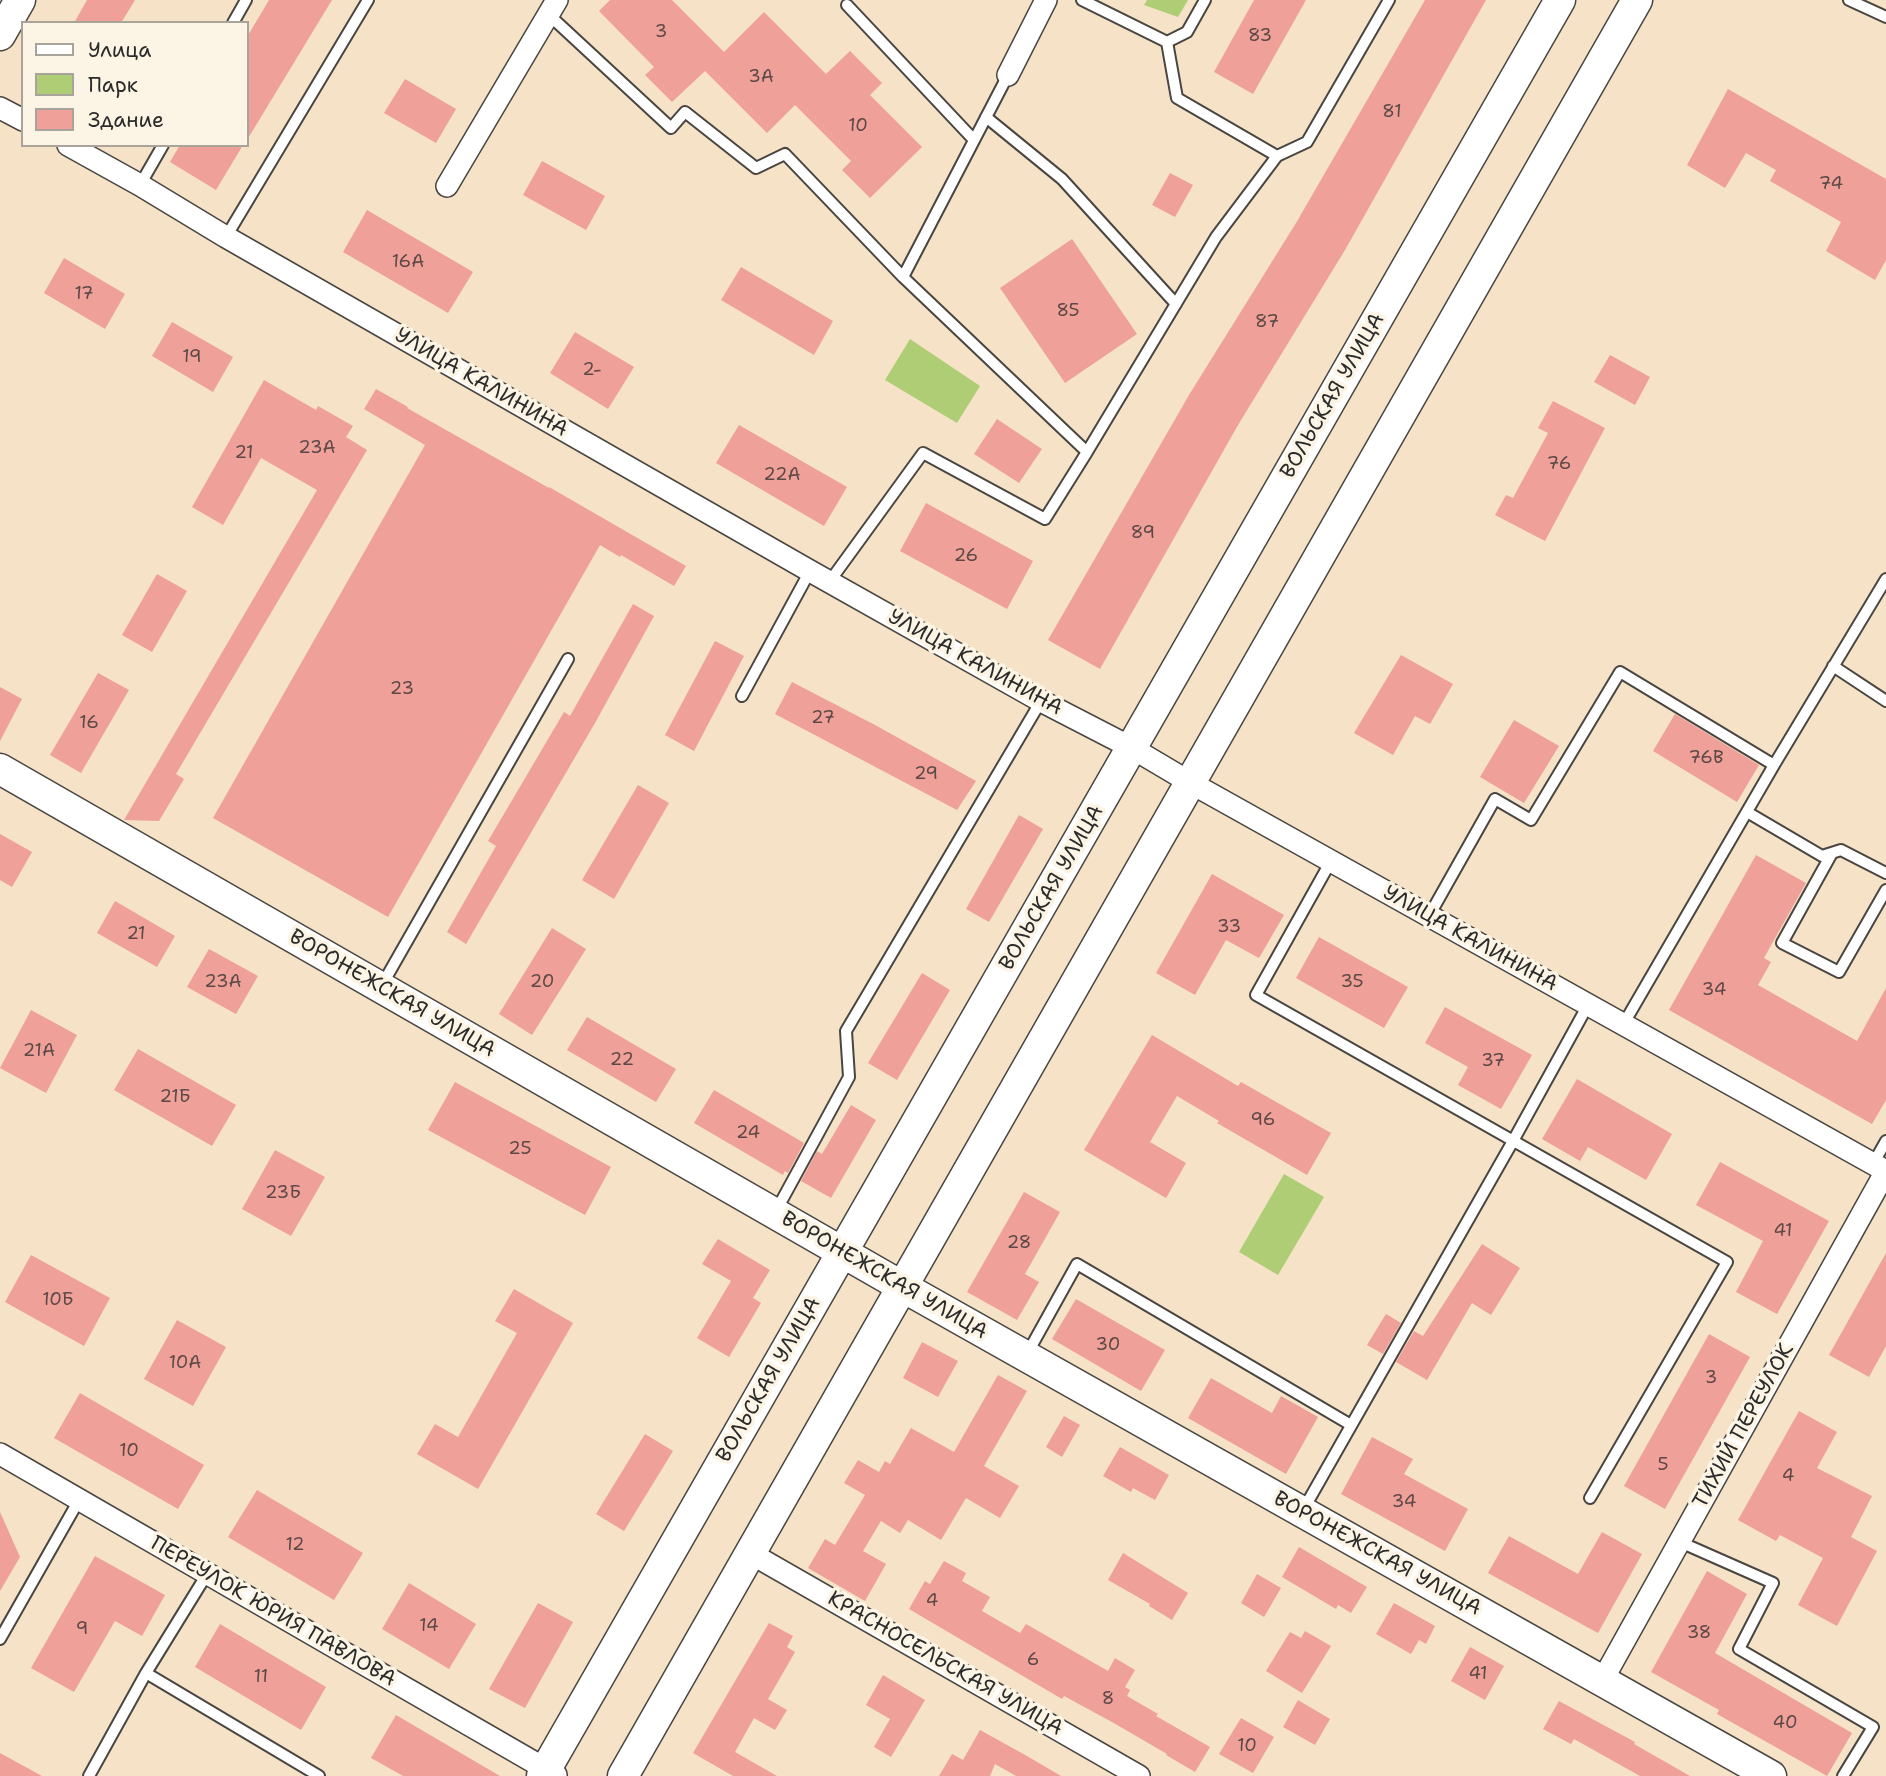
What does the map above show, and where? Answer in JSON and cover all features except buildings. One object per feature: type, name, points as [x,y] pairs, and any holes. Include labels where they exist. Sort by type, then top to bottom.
[{"type":"main road","points":[[0,34],[20,0]]},
{"type":"main road","name":"ВОЛЬСКАЯ УЛИЦА","points":[[549,1773],[843,1252],[1560,0]]},
{"type":"main road","points":[[623,1776],[1637,0]]},
{"type":"main road","name":"ВОРОНЕЖСКАЯ УЛИЦА","points":[[0,769],[902,1287],[1771,1776]]},
{"type":"street","points":[[1008,75],[1046,0]]},
{"type":"street","points":[[447,186],[552,7]]},
{"type":"street","points":[[0,108],[21,119]]},
{"type":"street","name":"УЛИЦА КАЛИНИНА","points":[[72,147],[810,571],[1041,701],[1132,748],[1881,1169]]},
{"type":"street","name":"ТИХИЙ ПЕРЕУЛОК","points":[[1602,1681],[1881,1169]]},
{"type":"street","name":"ПЕРЕУЛОК ЮРИЯ ПАВЛОВА","points":[[0,1454],[549,1773]]},
{"type":"street","name":"КРАСНОСЕЛЬСКАЯ УЛИЦА","points":[[750,1553],[1139,1776]]},
{"type":"lane","points":[[234,21],[246,0]]},
{"type":"lane","points":[[226,237],[368,0]]},
{"type":"lane","points":[[1082,0],[1167,42]]},
{"type":"lane","points":[[1167,42],[1186,32],[1205,0]]},
{"type":"lane","points":[[830,581],[923,453],[1045,519],[1216,237],[1278,156],[1307,142],[1389,0]]},
{"type":"lane","points":[[1849,0],[1886,17]]},
{"type":"lane","points":[[847,5],[974,140]]},
{"type":"lane","points":[[552,7],[671,128],[685,112],[756,168],[785,154],[903,277],[1087,452]]},
{"type":"lane","points":[[1167,42],[1177,98],[1278,156]]},
{"type":"lane","points":[[903,277],[1008,75]]},
{"type":"lane","points":[[986,117],[1062,179],[1176,304]]},
{"type":"lane","points":[[141,185],[162,147]]},
{"type":"lane","points":[[741,696],[810,571]]},
{"type":"lane","points":[[1623,1025],[1886,579]]},
{"type":"lane","points":[[381,987],[568,659]]},
{"type":"lane","points":[[1833,666],[1886,701]]},
{"type":"lane","points":[[1429,916],[1495,800],[1531,820],[1620,673],[1774,765]]},
{"type":"lane","points":[[774,1213],[849,1077],[846,1031],[1041,701]]},
{"type":"lane","points":[[1747,812],[1822,856],[1841,850],[1886,873]]},
{"type":"lane","points":[[1832,853],[1782,943],[1839,972],[1886,890]]},
{"type":"lane","points":[[1331,861],[1256,995],[1727,1262],[1590,1497]]},
{"type":"lane","points":[[1302,1512],[1588,1005]]},
{"type":"lane","points":[[1881,1169],[1886,1141]]},
{"type":"lane","points":[[1026,1356],[1077,1264],[1351,1425]]},
{"type":"lane","points":[[0,1639],[79,1500]]},
{"type":"lane","points":[[1680,1542],[1773,1583],[1739,1650],[1873,1727],[1843,1776]]},
{"type":"lane","points":[[89,1776],[146,1673],[207,1574]]},
{"type":"lane","points":[[146,1673],[319,1776]]},
{"type":"green space","points":[[1147,0],[1188,0],[1178,17],[1144,5]]},
{"type":"green space","points":[[910,339],[980,386],[957,423],[885,380]]},
{"type":"green space","points":[[1284,1174],[1324,1197],[1278,1275],[1239,1252]]}]
